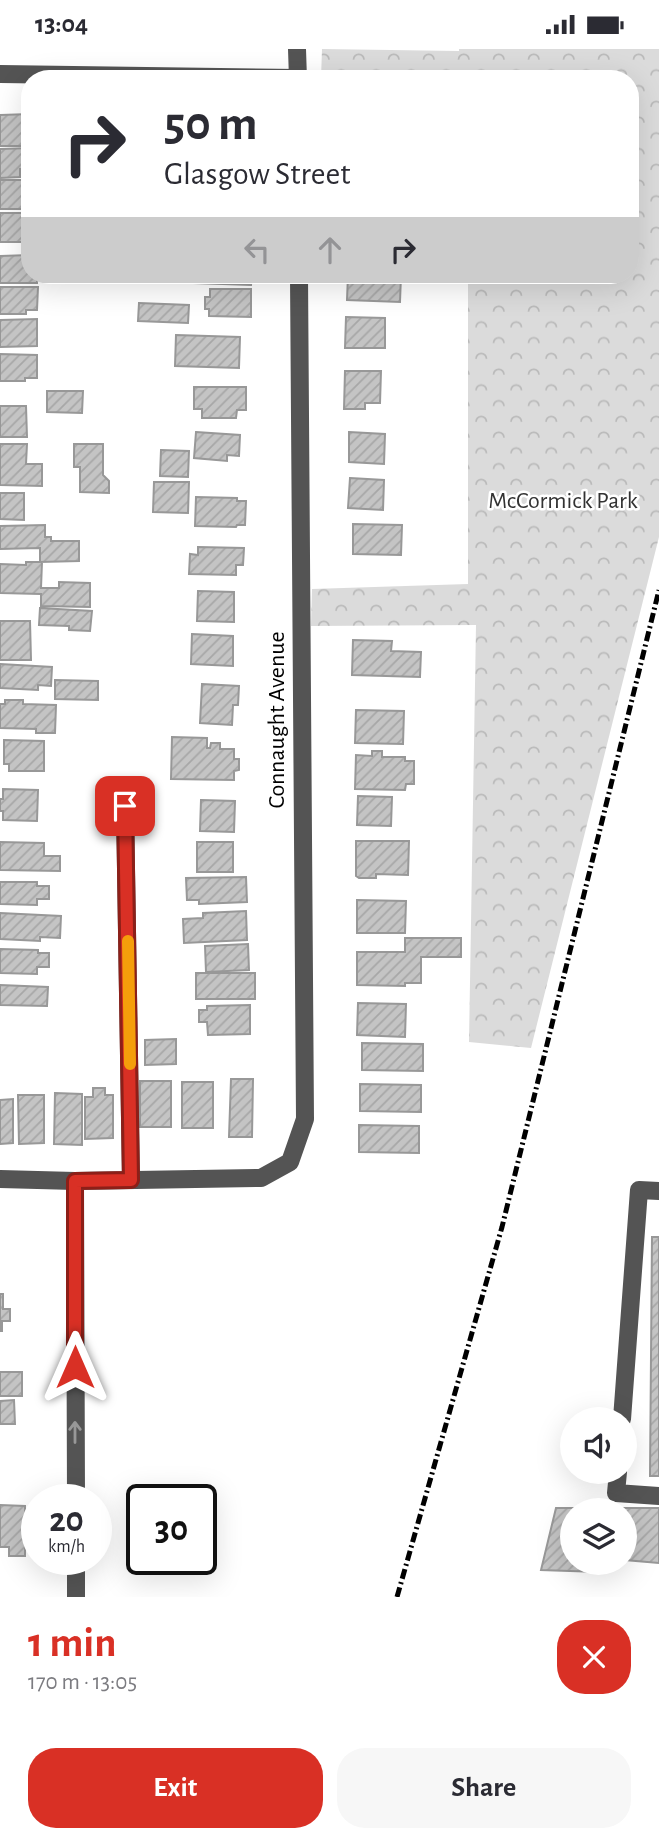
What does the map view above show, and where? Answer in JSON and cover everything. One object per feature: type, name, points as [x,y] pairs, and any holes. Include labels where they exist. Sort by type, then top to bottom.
[{"type":"street","points":[[297,49],[298,70]]},
{"type":"street","points":[[0,74],[21,74]]},
{"type":"street","name":"Connaught Avenue","points":[[131,1180],[261,1178],[290,1162],[305,1119],[299,284]]},
{"type":"street","points":[[0,1179],[131,1180],[125,806]]},
{"type":"street","points":[[75,1181],[75,1484]]},
{"type":"street","points":[[623,1407],[639,1191],[659,1191]]},
{"type":"street","points":[[617,1484],[616,1493],[659,1496]]},
{"type":"street","points":[[76,1575],[76,1597]]},
{"type":"green space","name":"McCormick Park","points":[[322,49],[659,49],[659,537],[531,1048],[469,1042],[476,625],[311,626],[312,589],[468,584],[468,284],[639,284],[639,70],[321,70]]},
{"type":"building","points":[[21,114],[21,146],[0,146],[0,115]]},
{"type":"building","points":[[21,148],[20,177],[0,178],[0,149]]},
{"type":"building","points":[[0,180],[21,180],[21,209],[0,209]]},
{"type":"building","points":[[0,213],[21,213],[21,242],[0,242]]},
{"type":"building","points":[[21,255],[21,283],[0,283],[0,256]]},
{"type":"building","points":[[348,284],[401,284],[400,302],[347,300]]},
{"type":"building","points":[[0,287],[38,287],[37,310],[26,310],[26,314],[0,314]]},
{"type":"building","points":[[210,289],[251,289],[251,317],[209,316],[209,309],[205,309],[205,297],[210,297]]},
{"type":"building","points":[[139,303],[189,305],[188,323],[138,321]]},
{"type":"building","points":[[346,317],[385,318],[385,348],[345,348]]},
{"type":"building","points":[[37,319],[37,346],[0,347],[0,320]]},
{"type":"building","points":[[176,335],[240,337],[239,368],[175,366]]},
{"type":"building","points":[[0,354],[37,355],[37,378],[0,381]]},
{"type":"building","points":[[345,371],[381,371],[380,403],[365,403],[365,409],[344,409]]},
{"type":"building","points":[[194,387],[246,387],[246,410],[237,410],[236,418],[202,418],[202,409],[194,409]]},
{"type":"building","points":[[47,391],[83,391],[82,413],[47,412]]},
{"type":"building","points":[[0,406],[26,406],[27,437],[0,437]]},
{"type":"building","points":[[196,432],[240,435],[239,456],[227,455],[227,461],[194,458]]},
{"type":"building","points":[[349,432],[385,434],[384,464],[349,462]]},
{"type":"building","points":[[0,444],[27,444],[26,464],[42,464],[42,486],[0,485]]},
{"type":"building","points":[[74,444],[103,444],[103,475],[109,481],[109,493],[80,492],[80,467],[74,467]]},
{"type":"building","points":[[161,450],[189,451],[188,477],[160,476]]},
{"type":"building","points":[[350,478],[384,480],[383,510],[348,508]]},
{"type":"building","points":[[154,482],[189,482],[188,513],[153,512]]},
{"type":"building","points":[[0,493],[24,493],[24,520],[0,519]]},
{"type":"building","points":[[196,497],[237,498],[237,501],[246,501],[245,525],[195,526]]},
{"type":"building","points":[[353,524],[402,525],[401,555],[353,554]]},
{"type":"building","points":[[45,525],[45,537],[51,537],[51,541],[79,541],[79,561],[40,562],[40,548],[0,549],[0,526]]},
{"type":"building","points":[[198,547],[244,548],[243,565],[236,565],[236,575],[189,574],[190,554],[198,555]]},
{"type":"building","points":[[26,562],[42,562],[41,588],[59,588],[59,582],[90,583],[90,607],[41,606],[41,594],[0,593],[0,564],[26,565]]},
{"type":"building","points":[[198,591],[234,592],[234,622],[197,621]]},
{"type":"building","points":[[40,608],[92,611],[90,631],[69,630],[69,626],[39,625]]},
{"type":"building","points":[[0,621],[30,621],[31,660],[0,660]]},
{"type":"building","points":[[192,634],[233,636],[233,666],[191,664]]},
{"type":"building","points":[[353,640],[392,641],[391,651],[421,652],[420,677],[352,675]]},
{"type":"building","points":[[0,664],[52,667],[51,686],[38,685],[38,690],[0,688]]},
{"type":"building","points":[[55,680],[98,681],[98,700],[55,699]]},
{"type":"building","points":[[202,684],[239,686],[238,705],[233,705],[232,725],[200,723]]},
{"type":"building","points":[[5,700],[23,700],[23,704],[56,705],[55,733],[36,733],[36,729],[0,728],[0,704],[5,704]]},
{"type":"building","points":[[356,710],[404,711],[403,744],[355,743]]},
{"type":"building","points":[[172,737],[207,738],[207,748],[210,748],[211,743],[220,743],[220,749],[234,749],[234,759],[239,759],[239,770],[234,771],[234,780],[171,779]]},
{"type":"building","points":[[4,740],[44,741],[44,771],[9,771],[9,764],[4,764]]},
{"type":"building","points":[[372,751],[382,751],[382,757],[405,757],[405,761],[414,761],[414,784],[406,784],[405,790],[355,789],[356,755],[372,756]]},
{"type":"building","points":[[3,789],[38,790],[37,821],[3,820],[0,799],[3,799]]},
{"type":"building","points":[[358,796],[392,797],[391,826],[357,825]]},
{"type":"building","points":[[201,800],[235,801],[234,832],[200,831]]},
{"type":"building","points":[[356,841],[409,841],[408,875],[376,874],[376,878],[359,878],[356,876]]},
{"type":"building","points":[[0,842],[44,843],[44,856],[60,856],[60,871],[0,870]]},
{"type":"building","points":[[197,842],[233,842],[233,872],[197,872]]},
{"type":"building","points":[[246,877],[247,902],[199,904],[199,900],[187,900],[186,878]]},
{"type":"building","points":[[0,882],[37,882],[37,886],[49,886],[49,899],[37,899],[37,905],[0,904]]},
{"type":"building","points":[[357,900],[406,901],[405,933],[357,933]]},
{"type":"building","points":[[246,911],[247,940],[184,943],[183,919],[203,918],[203,913]]},
{"type":"building","points":[[0,913],[61,916],[60,938],[40,937],[40,941],[0,939]]},
{"type":"building","points":[[405,938],[461,938],[461,957],[421,957],[421,983],[405,983],[405,986],[357,985],[357,952],[405,952]]},
{"type":"building","points":[[248,944],[249,970],[206,972],[205,946]]},
{"type":"building","points":[[0,949],[49,953],[49,967],[37,967],[37,974],[0,973]]},
{"type":"building","points":[[196,973],[255,973],[255,999],[196,999]]},
{"type":"building","points":[[0,985],[48,987],[47,1006],[0,1005]]},
{"type":"building","points":[[358,1003],[406,1004],[405,1037],[357,1035]]},
{"type":"building","points":[[250,1005],[250,1034],[208,1035],[207,1022],[199,1022],[199,1010],[207,1010],[207,1006]]},
{"type":"building","points":[[176,1039],[176,1064],[145,1065],[145,1040]]},
{"type":"building","points":[[362,1043],[423,1044],[423,1071],[362,1070]]},
{"type":"building","points":[[231,1079],[253,1079],[252,1137],[229,1137]]},
{"type":"building","points":[[140,1081],[171,1081],[171,1127],[140,1127]]},
{"type":"building","points":[[182,1082],[213,1082],[213,1128],[182,1128]]},
{"type":"building","points":[[360,1084],[421,1085],[421,1112],[360,1111]]},
{"type":"building","points":[[93,1088],[105,1088],[105,1095],[113,1095],[113,1138],[85,1139],[85,1097],[93,1097]]},
{"type":"building","points":[[55,1093],[82,1094],[82,1145],[54,1144]]},
{"type":"building","points":[[18,1095],[44,1095],[44,1143],[19,1144]]},
{"type":"building","points":[[13,1099],[13,1143],[0,1144],[0,1100]]},
{"type":"building","points":[[359,1125],[419,1126],[419,1153],[359,1152]]},
{"type":"building","points":[[652,1237],[659,1237],[659,1476],[650,1476]]},
{"type":"building","points":[[0,1294],[3,1294],[3,1309],[10,1309],[10,1321],[2,1321],[2,1331],[0,1331]]},
{"type":"building","points":[[0,1372],[22,1372],[22,1396],[0,1396]]},
{"type":"building","points":[[14,1400],[15,1424],[0,1424],[0,1401]]},
{"type":"building","points":[[0,1505],[21,1506],[21,1556],[9,1556],[9,1547],[0,1547]]},
{"type":"building","points":[[556,1508],[560,1508],[560,1571],[541,1570]]},
{"type":"building","points":[[637,1508],[659,1508],[659,1563],[637,1561]]},
{"type":"railway","points":[[397,1597],[502,1227],[659,590]]},
{"type":"slow traffic","points":[[128,941],[130,1064]]},
{"type":"route","points":[[75,1367],[75,1181],[131,1180],[125,806]]}]
